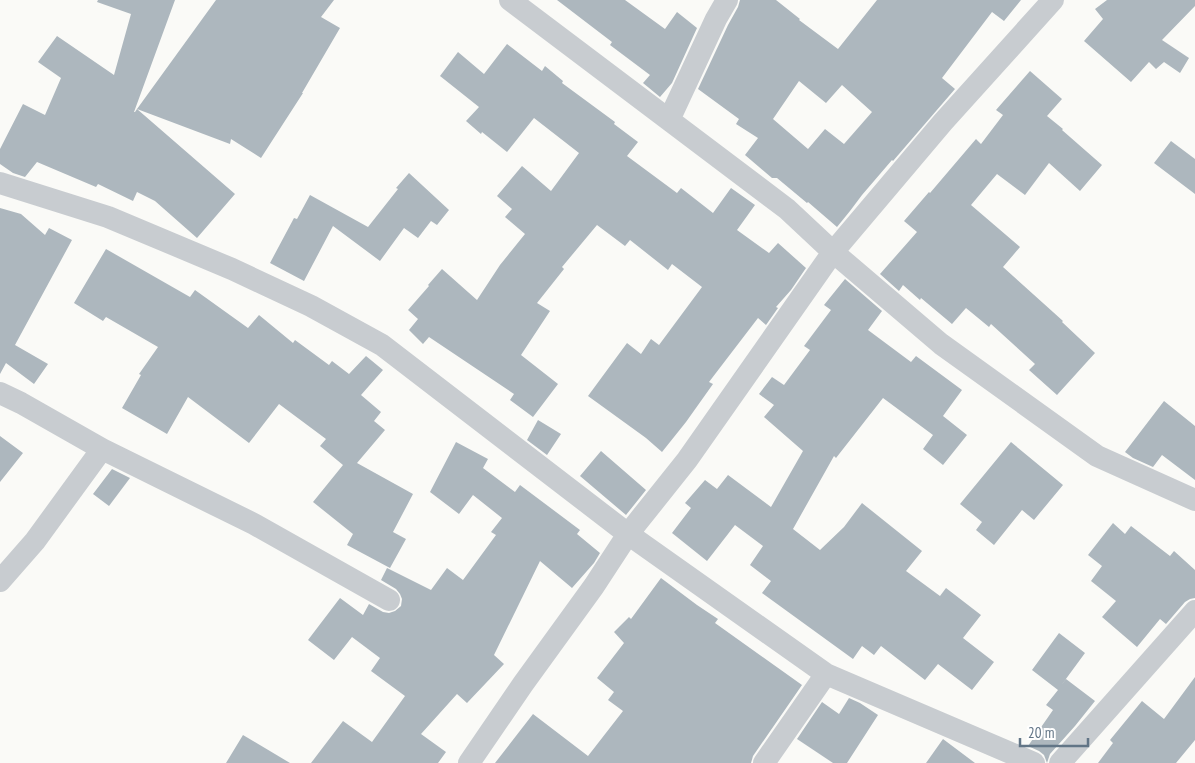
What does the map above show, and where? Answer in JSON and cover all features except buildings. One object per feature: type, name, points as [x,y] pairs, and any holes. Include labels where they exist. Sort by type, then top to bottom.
[{"type":"street","points":[[510,0],[787,210],[941,344],[1097,456],[1195,500]]},
{"type":"street","points":[[669,120],[716,18],[727,0]]},
{"type":"street","points":[[469,763],[594,586],[628,534],[687,460],[833,252],[937,130],[1053,0]]},
{"type":"street","points":[[0,183],[108,217],[232,269],[311,306],[382,345],[628,534],[826,674],[1034,763]]},
{"type":"street","points":[[0,393],[102,449],[254,524],[389,600]]},
{"type":"street","points":[[0,580],[35,541],[102,449]]},
{"type":"street","points":[[1060,763],[1195,611]]},
{"type":"street","points":[[764,763],[826,674]]}]
